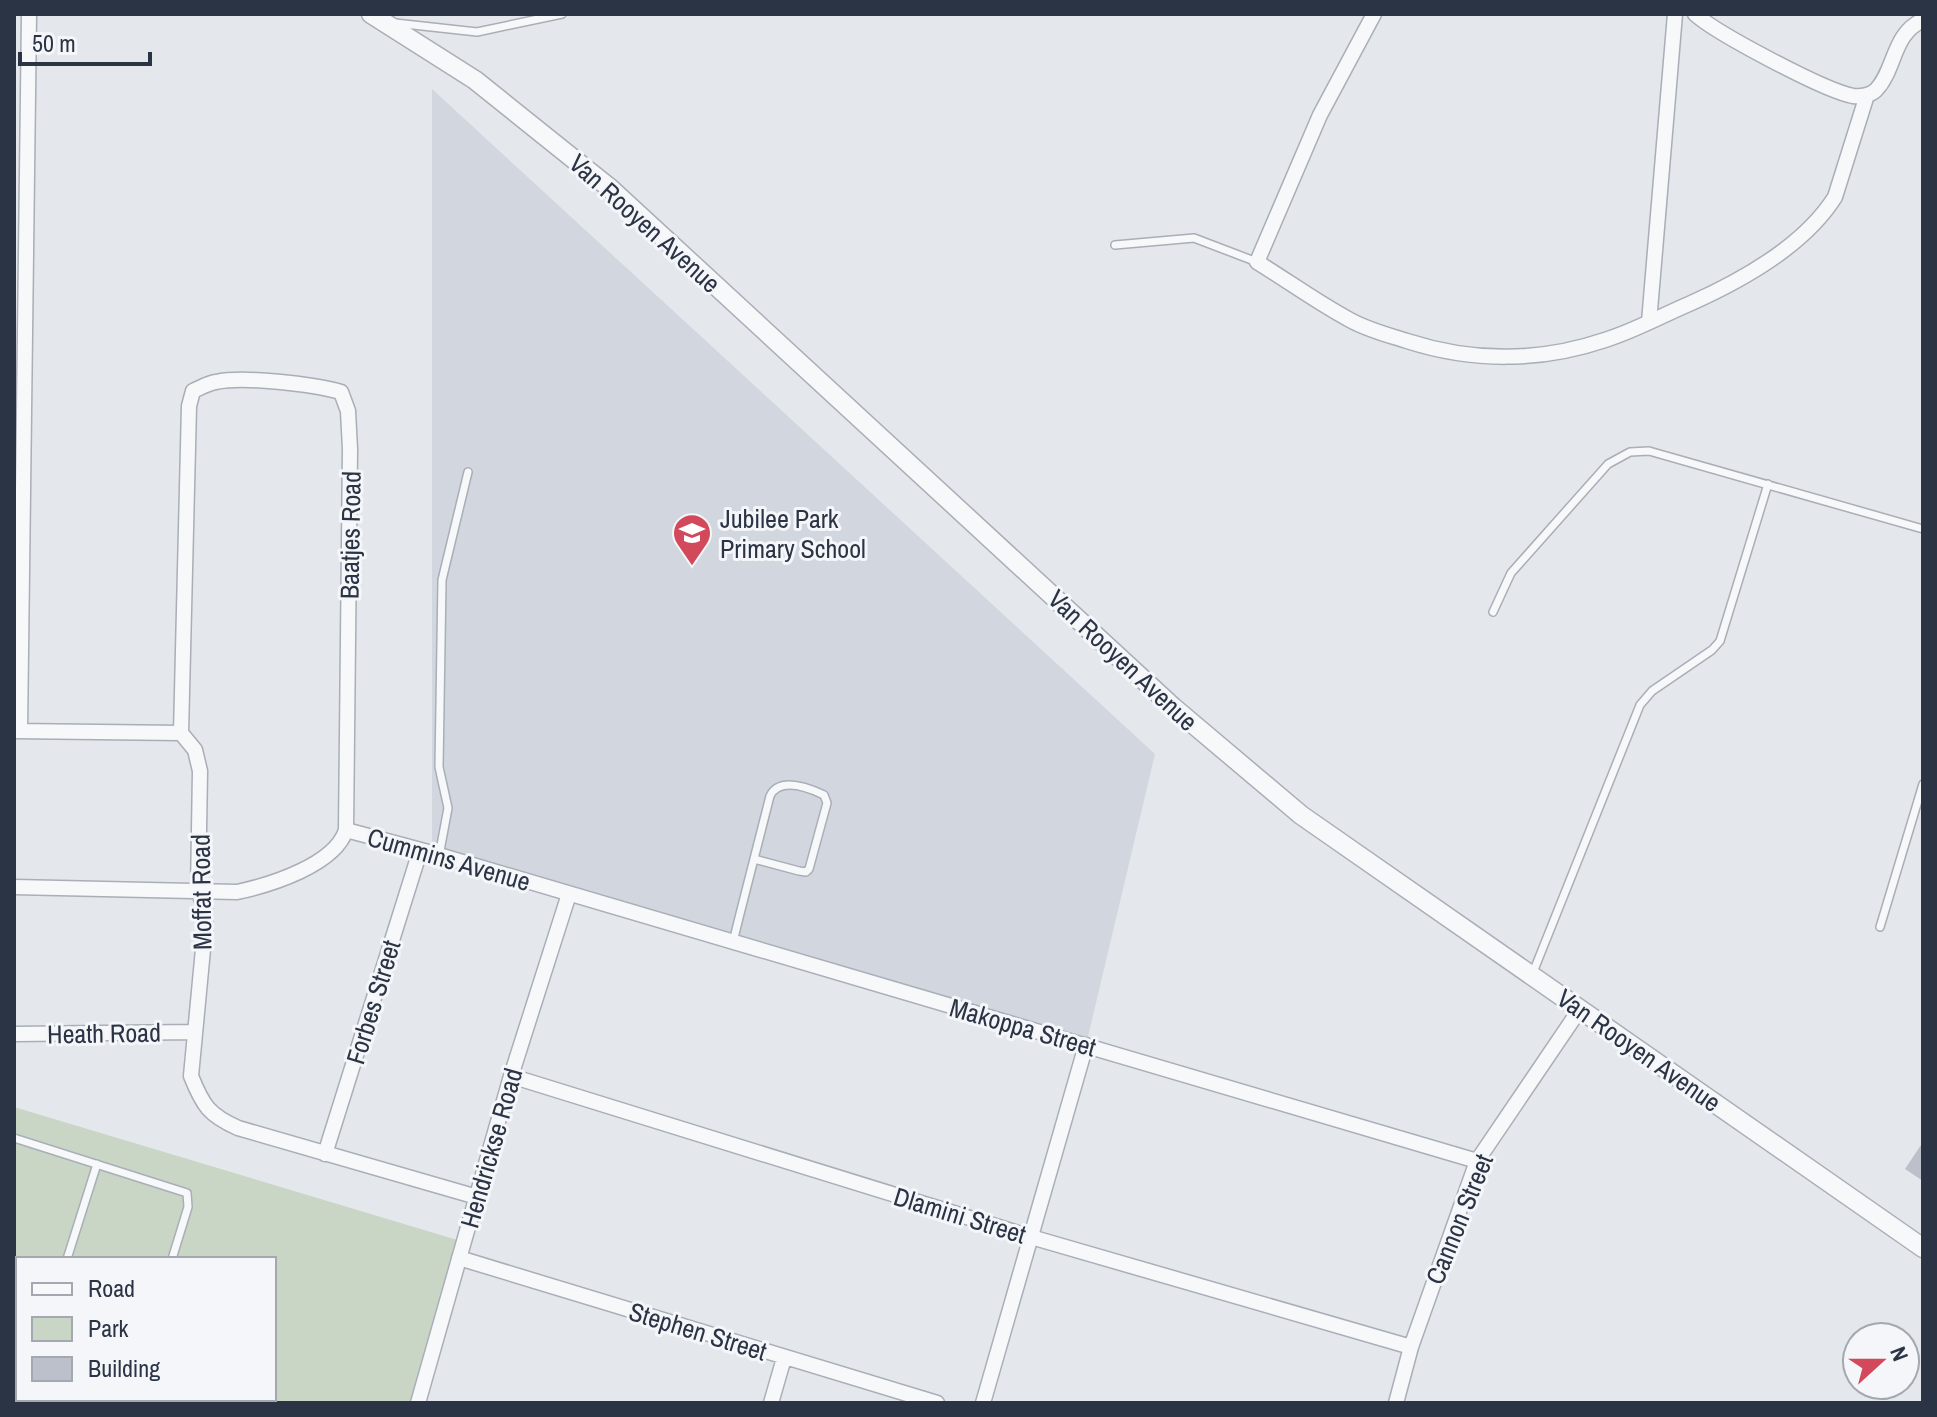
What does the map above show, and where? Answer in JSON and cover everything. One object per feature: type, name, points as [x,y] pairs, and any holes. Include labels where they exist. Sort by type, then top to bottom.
[{"type":"street","points":[[29,14],[17,731],[181,733]]},
{"type":"street","points":[[1374,14],[1320,115],[1257,262],[1363,326],[1436,350],[1471,356],[1547,354],[1605,340],[1703,298],[1748,273],[1813,225],[1835,197],[1867,95]]},
{"type":"street","points":[[1649,322],[1675,14]]},
{"type":"street","points":[[1695,14],[1747,46],[1830,88],[1853,96],[1867,95],[1877,89],[1894,52],[1910,27],[1921,20]]},
{"type":"street","name":"Van Rooyen Avenue","points":[[378,18],[475,80],[611,189],[1039,581],[1076,619],[1249,774],[1301,815],[1923,1248]]},
{"type":"street","name":"Baatjes Road","points":[[193,391],[213,382],[234,380],[326,388],[341,392],[348,411],[346,830]]},
{"type":"street","name":"Moffat Road","points":[[193,391],[189,406],[181,733],[195,750],[200,771],[198,890],[205,910],[205,928],[191,1076],[209,1112],[257,1136],[477,1197]]},
{"type":"street","name":"Cummins Avenue","points":[[14,887],[237,892],[270,884],[297,872],[336,849],[346,830],[569,894]]},
{"type":"street","name":"Forbes Street","points":[[325,1154],[420,851]]},
{"type":"street","name":"Makoppa Street","points":[[569,894],[1477,1161]]},
{"type":"street","name":"Hendrickse Road","points":[[418,1403],[511,1076],[569,894]]},
{"type":"street","name":"Cannon Street","points":[[1396,1403],[1411,1347],[1477,1161],[1580,1009]]},
{"type":"street","name":"Heath Road","points":[[14,1034],[195,1032]]},
{"type":"street","points":[[983,1403],[1086,1045]]},
{"type":"street","name":"Dlamini Street","points":[[511,1076],[1031,1237],[1411,1347]]},
{"type":"street","name":"Stephen Street","points":[[459,1258],[937,1403]]},
{"type":"street","points":[[771,1403],[784,1358]]},
{"type":"lane","points":[[378,18],[477,32],[562,14]]},
{"type":"lane","points":[[1115,245],[1194,238],[1257,262]]},
{"type":"lane","points":[[1493,612],[1511,573],[1608,464],[1619,456],[1640,450],[1923,529]]},
{"type":"lane","points":[[439,856],[448,808],[439,767],[442,580],[468,472]]},
{"type":"lane","points":[[1532,976],[1640,705],[1652,691],[1712,650],[1720,641],[1768,484]]},
{"type":"lane","points":[[733,942],[754,859],[773,790],[788,784],[824,795],[827,803],[806,872],[754,859]]},
{"type":"lane","points":[[1880,927],[1923,784]]},
{"type":"lane","points":[[14,1138],[187,1193],[188,1207],[173,1257]]},
{"type":"lane","points":[[68,1257],[97,1164]]},
{"type":"shaded area","name":"Jubilee Park Primary School","points":[[432,89],[1155,754],[1086,1045],[432,853]]},
{"type":"green space","points":[[14,1107],[464,1242],[418,1403],[14,1403]]},
{"type":"building","points":[[1923,1142],[1923,1181],[1905,1169]]},
{"type":"place","name":"Jubilee Park Primary School","points":[[692,567]]}]
